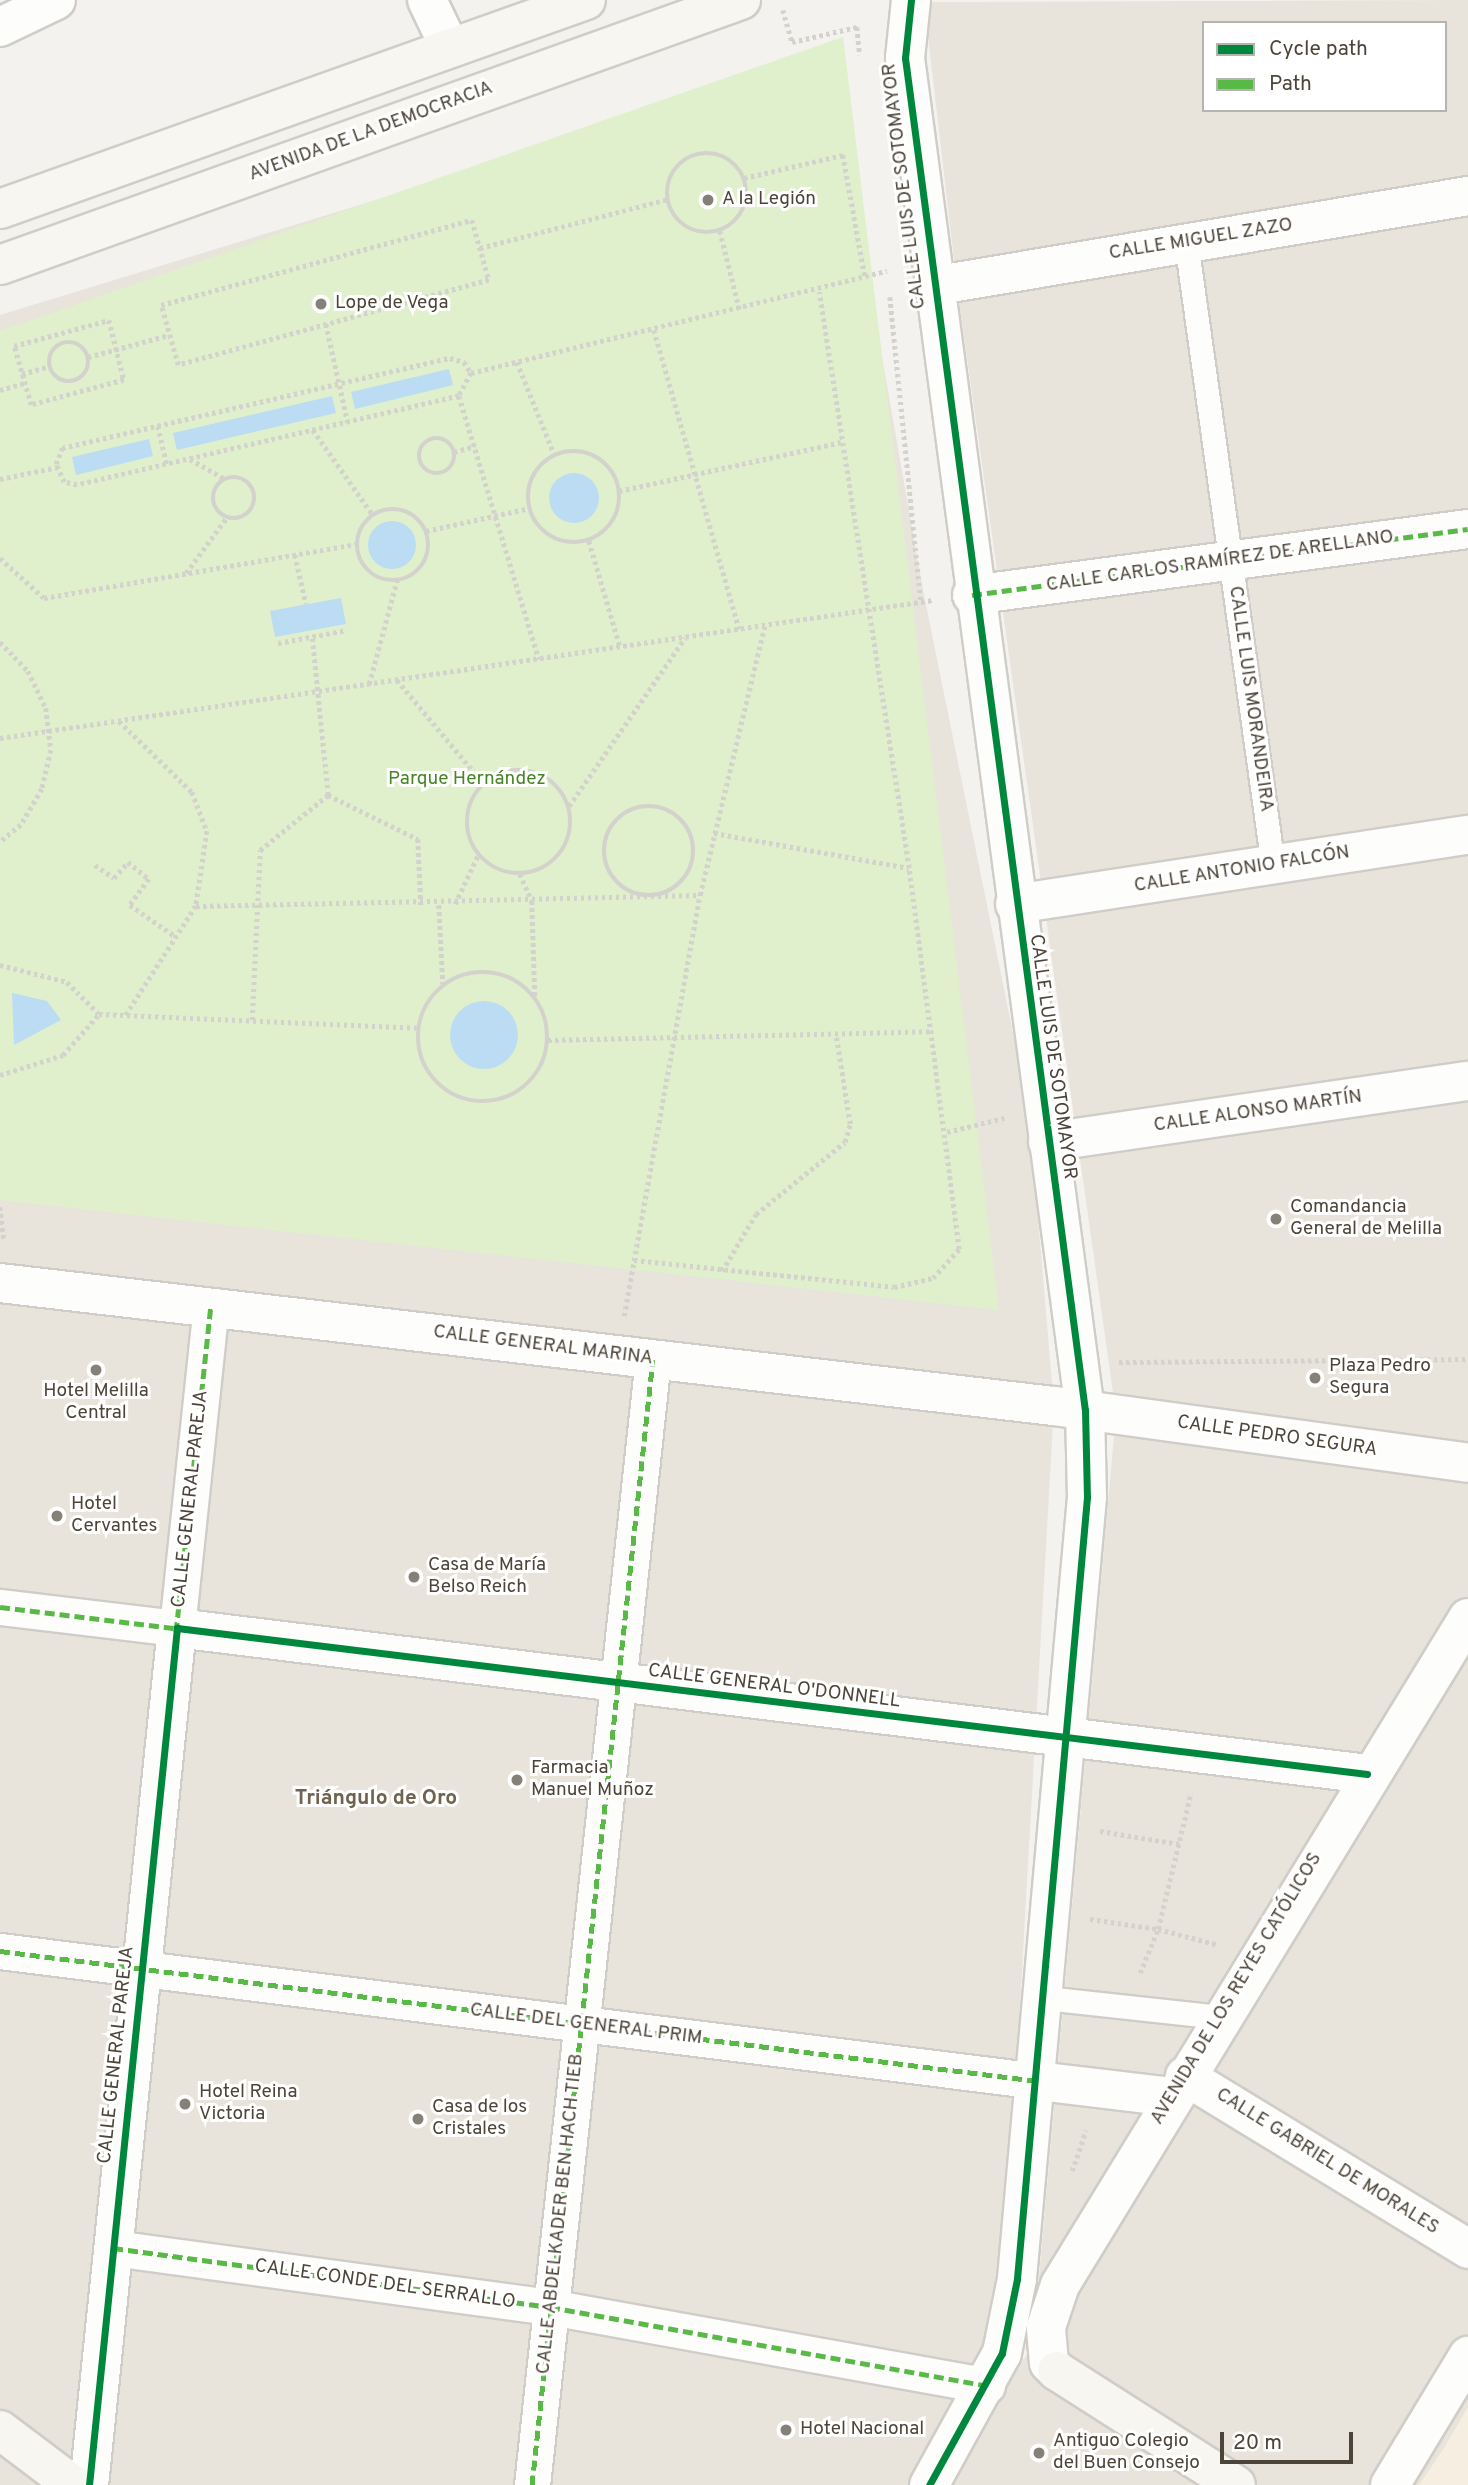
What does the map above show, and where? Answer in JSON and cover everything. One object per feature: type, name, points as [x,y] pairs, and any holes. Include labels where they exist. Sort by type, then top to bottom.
[{"type":"main road","points":[[0,209],[586,0]]},
{"type":"main road","name":"AVENIDA DE LA DEMOCRACIA","points":[[0,265],[741,0]]},
{"type":"main road","points":[[1057,2371],[1236,2485]]},
{"type":"main road","points":[[0,2430],[73,2485]]},
{"type":"street","points":[[428,0],[450,48]]},
{"type":"street","name":"CALLE LUIS DE SOTOMAYOR","points":[[911,0],[905,58],[933,286],[972,595],[1085,1410],[1087,1497],[1038,2081],[1017,2279],[1002,2353],[987,2386]]},
{"type":"street","name":"CALLE MIGUEL ZAZO","points":[[933,286],[1468,196]]},
{"type":"street","name":"CALLE CARLOS RAMÍREZ DE ARELLANO","points":[[972,595],[1468,529]]},
{"type":"street","name":"CALLE ANTONIO FALCÓN","points":[[1015,904],[1468,835]]},
{"type":"street","name":"CALLE ALONSO MARTÍN","points":[[1048,1142],[1468,1081]]},
{"type":"street","name":"CALLE GENERAL MARINA","points":[[0,1283],[1085,1410]]},
{"type":"street","name":"CALLE GENERAL PAREJA","points":[[89,2485],[211,1307]]},
{"type":"street","name":"CALLE ABDELKADER BEN HACH TIEB","points":[[532,2485],[619,1683],[635,1357]]},
{"type":"street","name":"CALLE PEDRO SEGURA","points":[[1085,1410],[1468,1463]]},
{"type":"street","name":"CALLE GENERAL O'DONNELL","points":[[0,1607],[1367,1774]]},
{"type":"street","name":"AVENIDA DE LOS REYES CATÓLICOS","points":[[1057,2371],[1046,2347],[1049,2308],[1257,1955],[1367,1774],[1468,1618]]},
{"type":"street","name":"CALLE DEL GENERAL PRIM","points":[[0,1951],[1038,2081],[1179,2087]]},
{"type":"street","name":"CALLE GABRIEL DE MORALES","points":[[1179,2087],[1468,2249]]},
{"type":"street","name":"CALLE CONDE DEL SERRALLO","points":[[113,2248],[550,2307],[987,2386]]},
{"type":"street","points":[[1390,2485],[1468,2356]]},
{"type":"street","points":[[929,2485],[987,2386]]},
{"type":"lane","name":"CALLE LUIS MORANDEIRA","points":[[1186,242],[1273,866]]},
{"type":"lane","points":[[1045,1998],[1220,2017]]},
{"type":"path","points":[[780,0],[792,41],[857,27],[862,68]]},
{"type":"path","points":[[744,177],[843,155],[865,277]]},
{"type":"path","points":[[691,156],[728,158],[744,177],[741,214],[720,231],[681,223],[667,200],[673,173],[691,156]]},
{"type":"path","points":[[480,248],[667,200]]},
{"type":"path","points":[[472,220],[489,281],[326,324],[178,365],[161,305],[472,220]]},
{"type":"path","points":[[720,231],[740,311]]},
{"type":"path","points":[[886,257],[921,602]]},
{"type":"path","points":[[471,373],[819,292],[887,271]]},
{"type":"path","points":[[634,1260],[894,1287],[933,1278],[959,1249],[947,1132],[909,867],[866,610],[819,292]]},
{"type":"path","points":[[109,320],[124,380],[31,405],[14,346],[60,333],[109,320]]},
{"type":"path","points":[[326,324],[348,422]]},
{"type":"path","points":[[653,330],[740,629]]},
{"type":"path","points":[[60,333],[63,342]]},
{"type":"path","points":[[88,357],[169,335]]},
{"type":"path","points":[[63,342],[75,343],[88,357]]},
{"type":"path","points":[[63,342],[50,356],[50,366],[59,379],[75,381],[84,375],[88,357]]},
{"type":"path","points":[[460,396],[77,485],[64,482],[58,467],[62,448],[450,358],[464,362],[471,373]]},
{"type":"path","points":[[517,362],[555,456]]},
{"type":"path","points":[[22,374],[50,366]]},
{"type":"path","points":[[471,373],[460,396],[539,659]]},
{"type":"path","points":[[75,381],[79,393]]},
{"type":"path","points":[[0,390],[25,383]]},
{"type":"path","points":[[158,426],[167,464]]},
{"type":"path","points":[[313,430],[373,515]]},
{"type":"path","points":[[434,438],[454,452],[452,466],[443,473],[426,470],[420,460],[424,443],[434,438]]},
{"type":"path","points":[[619,491],[841,442]]},
{"type":"path","points":[[454,452],[475,446]]},
{"type":"path","points":[[570,451],[600,459],[619,491],[616,516],[589,541],[554,539],[530,508],[532,477],[555,456],[570,451]]},
{"type":"path","points":[[186,574],[227,517],[247,515],[255,497],[245,480],[225,479],[190,459]]},
{"type":"path","points":[[0,479],[58,467]]},
{"type":"path","points":[[225,479],[214,501],[227,517]]},
{"type":"path","points":[[426,531],[530,508]]},
{"type":"path","points":[[369,684],[397,580],[426,559],[426,531],[406,511],[373,515]]},
{"type":"path","points":[[357,544],[373,515]]},
{"type":"path","points":[[589,541],[620,646]]},
{"type":"path","points":[[0,558],[44,598],[357,544]]},
{"type":"path","points":[[357,544],[373,575],[397,580]]},
{"type":"path","points":[[295,555],[306,604]]},
{"type":"path","points":[[0,738],[972,595]]},
{"type":"path","points":[[635,1357],[634,1260],[673,1037],[699,895],[765,625]]},
{"type":"path","points":[[278,643],[347,631]]},
{"type":"path","points":[[313,637],[323,690],[328,795]]},
{"type":"path","points":[[520,874],[553,862],[565,848],[569,807],[686,637]]},
{"type":"path","points":[[0,642],[28,671],[49,730],[42,789],[21,825],[0,842]]},
{"type":"path","points":[[396,680],[484,784]]},
{"type":"path","points":[[119,720],[192,792],[206,817],[196,906],[126,1015]]},
{"type":"path","points":[[454,904],[478,855],[467,814],[484,784],[530,771],[558,787],[569,807]]},
{"type":"path","points":[[328,795],[418,839],[421,905]]},
{"type":"path","points":[[252,1020],[260,849],[328,795]]},
{"type":"path","points":[[644,806],[684,821],[695,849],[681,883],[650,897],[619,886],[604,860],[609,831],[629,810],[644,806]]},
{"type":"path","points":[[714,833],[909,867]]},
{"type":"path","points":[[478,855],[520,874],[532,901],[535,998],[548,1040],[530,1083],[512,1096],[470,1102],[433,1080],[422,1062],[417,1028],[428,1000],[443,984],[484,971],[515,978],[535,998]]},
{"type":"path","points":[[95,865],[114,878],[128,862],[149,879],[130,905],[176,937]]},
{"type":"path","points":[[196,906],[259,908],[439,905],[699,895]]},
{"type":"path","points":[[439,905],[443,984]]},
{"type":"path","points":[[0,965],[67,982],[99,1014],[417,1028]]},
{"type":"path","points":[[0,1075],[62,1055],[99,1014]]},
{"type":"path","points":[[548,1040],[836,1036],[931,1031]]},
{"type":"path","points":[[722,1271],[756,1214],[845,1142],[850,1124],[836,1036]]},
{"type":"path","points":[[947,1132],[1017,1115]]},
{"type":"path","points":[[1109,1362],[1468,1359]]},
{"type":"path","points":[[1158,1929],[1201,1755]]},
{"type":"path","points":[[1060,1824],[1179,1844]]},
{"type":"path","points":[[1053,1913],[1158,1929],[1257,1955]]},
{"type":"shaded area","points":[[1468,0],[1468,2485],[948,2485],[1033,2344],[1116,1414],[958,294],[924,2]]},
{"type":"shaded area","points":[[830,61],[923,590],[1029,1112],[1054,1406],[1001,2341],[915,2485],[0,2485],[0,315]]},
{"type":"shaded area","points":[[1468,2407],[1468,2485],[1419,2485],[1444,2448]]},
{"type":"green space","name":"Parque Hernández","points":[[843,37],[999,1310],[0,1200],[0,331]]},
{"type":"water","points":[[449,369],[453,385],[355,409],[351,392]]},
{"type":"water","points":[[332,396],[336,413],[177,450],[173,433]]},
{"type":"water","points":[[149,439],[153,456],[76,475],[72,457]]},
{"type":"water","points":[[574,473],[592,480],[599,498],[592,516],[574,523],[556,516],[549,498],[556,480]]},
{"type":"water","points":[[392,521],[409,528],[416,545],[409,562],[392,569],[375,562],[368,545],[375,528]]},
{"type":"water","points":[[341,598],[346,624],[275,637],[270,611]]},
{"type":"water","points":[[12,993],[47,1001],[61,1020],[14,1045]]},
{"type":"water","points":[[484,1001],[497,1003],[508,1011],[516,1022],[516,1048],[508,1059],[497,1067],[484,1069],[471,1067],[460,1059],[452,1048],[450,1035],[452,1022],[460,1011],[471,1003]]},
{"type":"marked path","points":[[972,595],[1468,529]]},
{"type":"marked path","points":[[176,1632],[211,1307]]},
{"type":"marked path","points":[[532,2485],[653,1359]]},
{"type":"marked path","points":[[0,1607],[182,1629]]},
{"type":"marked path","points":[[0,1951],[1038,2081]]},
{"type":"marked path","points":[[113,2248],[550,2307],[987,2386]]},
{"type":"cycle path","points":[[911,0],[905,58],[1085,1410],[1087,1497],[1017,2279],[1002,2353],[929,2485]]},
{"type":"cycle path","points":[[89,2485],[177,1628],[1367,1774]]},
{"type":"place","name":"A la Legión","points":[[708,200]]},
{"type":"place","name":"Lope de Vega","points":[[321,304]]},
{"type":"place","name":"Comandancia General de Melilla","points":[[1276,1219]]},
{"type":"place","name":"Hotel Melilla Central","points":[[96,1370]]},
{"type":"place","name":"Plaza Pedro Segura","points":[[1315,1378]]},
{"type":"place","name":"Hotel Cervantes","points":[[57,1516]]},
{"type":"place","name":"Casa de María Belso Reich","points":[[414,1577]]},
{"type":"place","name":"Farmacia Manuel Muñoz","points":[[517,1780]]},
{"type":"place","name":"Hotel Reina Victoria","points":[[185,2104]]},
{"type":"place","name":"Casa de los Cristales","points":[[418,2119]]},
{"type":"place","name":"Hotel Nacional","points":[[786,2430]]},
{"type":"place","name":"Antiguo Colegio del Buen Consejo","points":[[1039,2453]]},
{"type":"district","name":"Triángulo de Oro","points":[[376,1799]]}]
